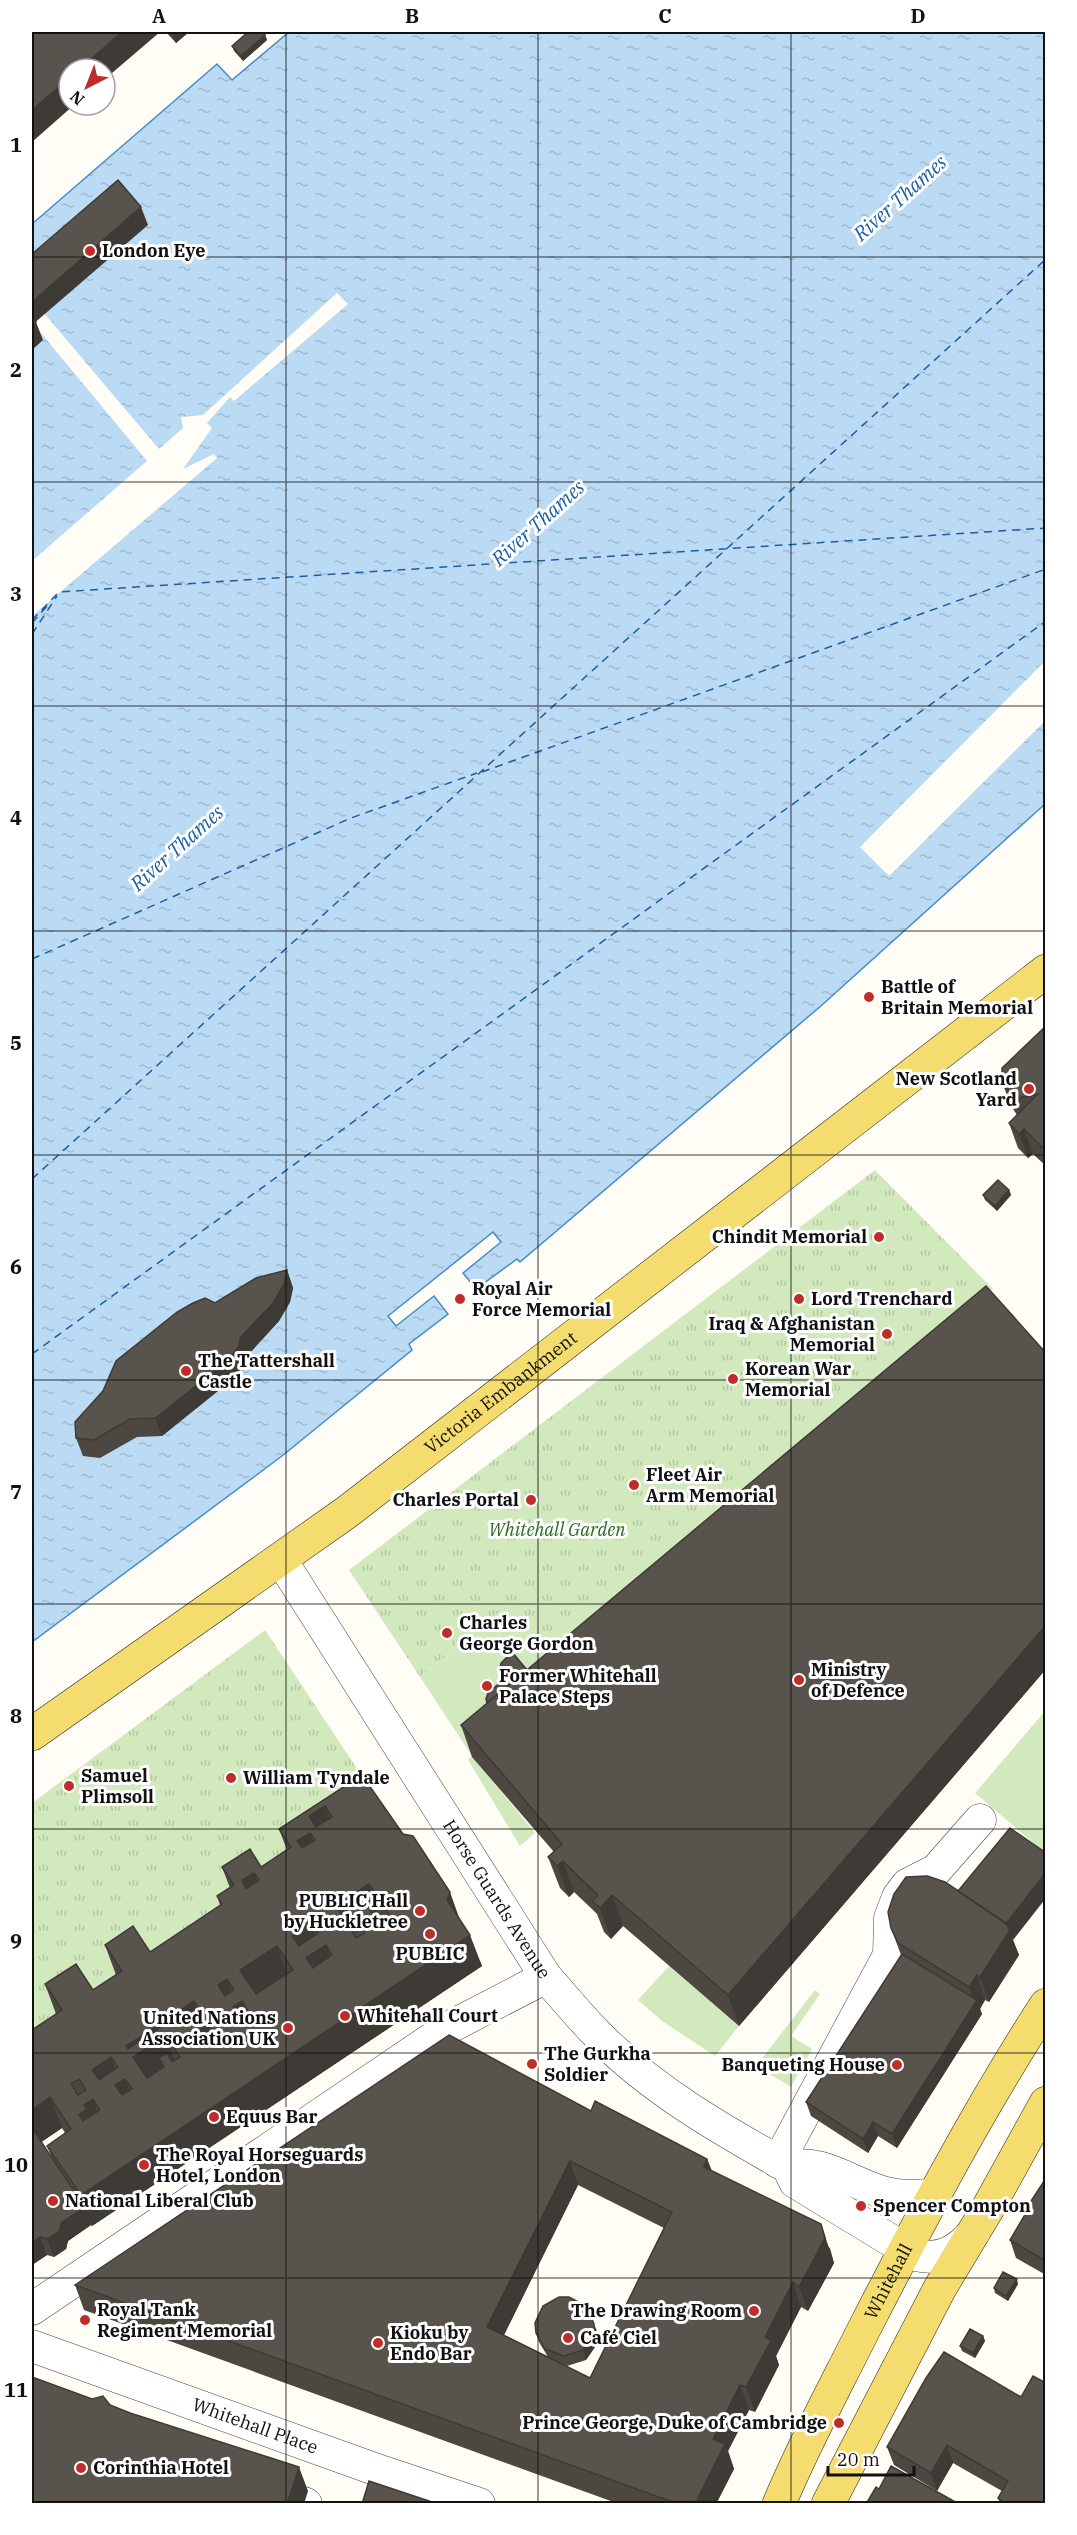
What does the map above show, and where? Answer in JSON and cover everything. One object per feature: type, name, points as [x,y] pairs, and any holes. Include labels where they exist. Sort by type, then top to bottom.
[{"type":"main road","name":"Victoria Embankment","points":[[32,1734],[281,1560],[428,1450],[1046,971]]},
{"type":"main road","name":"Whitehall","points":[[779,2504],[817,2419],[933,2195],[999,2078],[1046,2005]]},
{"type":"main road","points":[[828,2504],[940,2288],[1046,2103]]},
{"type":"street","name":"Horse Guards Avenue","points":[[281,1560],[546,1977],[599,2036],[638,2071],[680,2102],[783,2164],[795,2182],[905,2249],[926,2257],[940,2256],[964,2244],[974,2232]]},
{"type":"street","points":[[933,2195],[902,2196],[884,2192],[804,2163],[783,2164],[889,1955],[888,1934],[898,1897],[907,1885],[936,1870],[980,1820]]},
{"type":"street","points":[[32,2309],[448,2028],[546,1977]]},
{"type":"street","name":"Whitehall Place","points":[[32,2346],[383,2472],[479,2504]]},
{"type":"street","points":[[373,2501],[383,2472]]},
{"type":"green space","name":"Whitehall Garden","points":[[875,1170],[993,1289],[600,1617],[573,1629],[548,1633],[524,1628],[498,1613],[420,1677],[349,1570]]},
{"type":"green space","points":[[498,1613],[518,1625],[538,1631],[558,1632],[581,1627],[472,1756],[420,1677]]},
{"type":"green space","points":[[265,1630],[378,1800],[32,2031],[32,1803]]},
{"type":"green space","points":[[1045,1711],[1045,1853],[975,1793]]},
{"type":"green space","points":[[472,1756],[535,1833],[520,1846],[468,1760]]},
{"type":"green space","points":[[669,1966],[739,2026],[715,2056],[662,2021],[638,2000]]},
{"type":"green space","points":[[815,1990],[820,1994],[791,2036],[812,2049],[791,2087],[756,2066]]},
{"type":"water","name":"River Thames","points":[[289,32],[1045,32],[1045,804],[822,1005],[520,1262],[517,1259],[476,1289],[463,1273],[501,1242],[493,1232],[388,1316],[396,1326],[434,1296],[448,1314],[409,1344],[412,1350],[282,1456],[32,1642],[32,224],[217,64],[232,80]]},
{"type":"pier","points":[[337,293],[348,304],[234,401],[230,397],[207,423],[212,428],[183,469],[214,454],[217,458],[32,616],[32,561],[147,461],[32,322],[32,299],[159,449],[183,428],[181,417],[203,415]]},
{"type":"pier","points":[[1045,661],[1045,721],[889,876],[860,847]]},
{"type":"building","points":[[32,32],[122,32],[93,57],[57,57],[57,88],[32,110]]},
{"type":"building","points":[[248,32],[262,32],[265,35],[241,56],[232,46]]},
{"type":"building","points":[[118,180],[141,207],[32,302],[32,254]]},
{"type":"building","points":[[1046,1026],[1046,1151],[1024,1129],[1019,1134],[1009,1123],[1038,1094],[1018,1098],[1011,1094],[1002,1082],[1002,1068]]},
{"type":"building","points":[[998,1180],[1009,1190],[995,1206],[983,1195]]},
{"type":"building","name":"The Tattershall Castle","points":[[287,1270],[284,1284],[273,1303],[240,1338],[239,1346],[227,1361],[162,1413],[155,1418],[130,1419],[94,1440],[76,1438],[75,1422],[103,1391],[116,1361],[177,1312],[205,1298],[215,1303],[256,1278]]},
{"type":"building","name":"Ministry of Defence","points":[[986,1286],[1046,1353],[1046,1625],[728,1995],[612,1895],[600,1908],[592,1901],[598,1895],[563,1861],[557,1866],[548,1857],[562,1844],[461,1725]]},
{"type":"building","points":[[512,1652],[527,1670],[487,1703],[488,1693],[503,1680],[499,1673],[501,1663]]},
{"type":"building","name":"Whitehall Court","points":[[362,1775],[403,1834],[413,1836],[450,1892],[447,1900],[470,1935],[81,2195],[47,2146],[71,2129],[50,2097],[32,2110],[32,2030],[62,2010],[45,1984],[76,1964],[93,1990],[122,1971],[105,1945],[133,1926],[150,1952],[222,1904],[217,1896],[234,1885],[222,1867],[250,1849],[261,1867],[291,1847],[279,1829]],"holes":[[[325,1806],[332,1817],[316,1827],[309,1816]],[[310,1833],[315,1840],[302,1848],[297,1841]],[[254,1873],[259,1880],[246,1889],[242,1880]],[[369,1884],[373,1890],[372,1899],[377,1906],[383,1906],[390,1916],[378,1923],[358,1891]],[[344,1902],[350,1912],[343,1917],[336,1907]],[[311,1923],[318,1933],[299,1946],[292,1936]],[[358,1923],[365,1933],[356,1938],[350,1928]],[[326,1945],[332,1955],[313,1968],[306,1958]],[[277,1946],[293,1970],[256,1994],[240,1970]],[[227,1979],[234,1990],[225,1996],[218,1985]],[[194,2001],[201,2012],[183,2024],[176,2013]],[[242,2001],[248,2011],[240,2017],[233,2007]],[[208,2024],[215,2033],[198,2044],[191,2035]],[[159,2025],[161,2027],[128,2049],[126,2046]],[[166,2036],[180,2057],[172,2062],[167,2053],[159,2058],[164,2067],[147,2078],[133,2057]],[[111,2057],[118,2067],[99,2080],[92,2070]],[[79,2079],[86,2090],[78,2095],[71,2084]],[[125,2079],[132,2089],[122,2095],[115,2085]],[[93,2099],[100,2110],[83,2121],[79,2115],[87,2109],[84,2105]]]},
{"type":"building","points":[[1010,1828],[1046,1853],[1046,1872],[1006,1924],[958,1891]]},
{"type":"building","points":[[927,1876],[945,1882],[1005,1922],[1010,1930],[980,1977],[977,1975],[969,1987],[898,1943],[891,1928],[888,1912],[894,1894],[906,1877]]},
{"type":"building","name":"Banqueting House","points":[[902,1954],[977,2000],[892,2134],[873,2122],[863,2139],[806,2102]]},
{"type":"building","points":[[449,2035],[591,2111],[595,2101],[707,2159],[704,2167],[821,2224],[825,2238],[799,2287],[793,2282],[765,2337],[771,2341],[746,2387],[740,2385],[713,2439],[725,2444],[697,2500],[692,2504],[678,2504],[75,2285]],"holes":[[[570,2161],[672,2212],[590,2378],[487,2327]]]},
{"type":"building","name":"National Liberal Club","points":[[32,2128],[85,2207],[61,2223],[60,2231],[47,2239],[40,2237],[32,2243]]},
{"type":"building","points":[[1046,2178],[1046,2261],[1010,2240],[1026,2213],[1024,2212]]},
{"type":"building","points":[[1003,2272],[1017,2279],[1006,2296],[994,2288]]},
{"type":"building","name":"Café Ciel","points":[[559,2297],[569,2297],[586,2306],[594,2324],[594,2334],[583,2350],[564,2356],[545,2349],[536,2333],[535,2323],[543,2306]]},
{"type":"building","points":[[970,2329],[983,2336],[973,2353],[960,2346]]},
{"type":"building","points":[[944,2352],[1021,2397],[1033,2376],[1046,2383],[1046,2504],[1007,2504],[998,2498],[1008,2481],[947,2445],[931,2473],[887,2447],[926,2378]]},
{"type":"building","points":[[32,2377],[92,2399],[103,2396],[110,2405],[130,2413],[299,2467],[287,2504],[32,2504]]},
{"type":"building","points":[[891,2466],[959,2504],[866,2504],[876,2487],[879,2489]]},
{"type":"building","points":[[369,2481],[438,2504],[362,2504]]},
{"type":"ferry route","points":[[32,1179],[1046,259]]},
{"type":"ferry route","points":[[32,620],[59,592],[1046,528]]},
{"type":"ferry route","points":[[482,772],[1046,569]]},
{"type":"ferry route","points":[[32,634],[57,596]]},
{"type":"ferry route","points":[[32,623],[49,604]]},
{"type":"ferry route","points":[[32,1354],[1046,621]]},
{"type":"ferry route","points":[[32,959],[351,818],[477,773]]},
{"type":"place","name":"London Eye","points":[[90,251]]},
{"type":"place","name":"Battle of Britain Memorial","points":[[869,997]]},
{"type":"place","name":"New Scotland Yard","points":[[1029,1089]]},
{"type":"place","name":"Chindit Memorial","points":[[879,1237]]},
{"type":"place","name":"Royal Air Force Memorial","points":[[460,1299]]},
{"type":"place","name":"Lord Trenchard","points":[[799,1299]]},
{"type":"place","name":"Iraq & Afghanistan Memorial","points":[[887,1334]]},
{"type":"place","name":"The Tattershall Castle","points":[[186,1371]]},
{"type":"place","name":"Korean War Memorial","points":[[733,1379]]},
{"type":"place","name":"Fleet Air Arm Memorial","points":[[634,1485]]},
{"type":"place","name":"Charles Portal","points":[[531,1500]]},
{"type":"place","name":"Charles George Gordon","points":[[447,1633]]},
{"type":"place","name":"Ministry of Defence","points":[[799,1680]]},
{"type":"place","name":"Former Whitehall Palace Steps","points":[[487,1686]]},
{"type":"place","name":"William Tyndale","points":[[231,1778]]},
{"type":"place","name":"Samuel Plimsoll","points":[[69,1786]]},
{"type":"place","name":"PUBLIC Hall by Huckletree","points":[[420,1911]]},
{"type":"place","name":"PUBLIC","points":[[430,1934]]},
{"type":"place","name":"Whitehall Court","points":[[345,2016]]},
{"type":"place","name":"United Nations Association UK","points":[[288,2028]]},
{"type":"place","name":"The Gurkha Soldier","points":[[532,2064]]},
{"type":"place","name":"Banqueting House","points":[[897,2065]]},
{"type":"place","name":"Equus Bar","points":[[214,2117]]},
{"type":"place","name":"The Royal Horseguards Hotel, London","points":[[144,2165]]},
{"type":"place","name":"National Liberal Club","points":[[53,2201]]},
{"type":"place","name":"Spencer Compton","points":[[861,2206]]},
{"type":"place","name":"The Drawing Room","points":[[754,2311]]},
{"type":"place","name":"Royal Tank Regiment Memorial","points":[[85,2320]]},
{"type":"place","name":"Café Ciel","points":[[568,2338]]},
{"type":"place","name":"Kioku by Endo Bar","points":[[378,2343]]},
{"type":"place","name":"Prince George, Duke of Cambridge","points":[[839,2423]]},
{"type":"place","name":"Corinthia Hotel","points":[[81,2468]]}]
